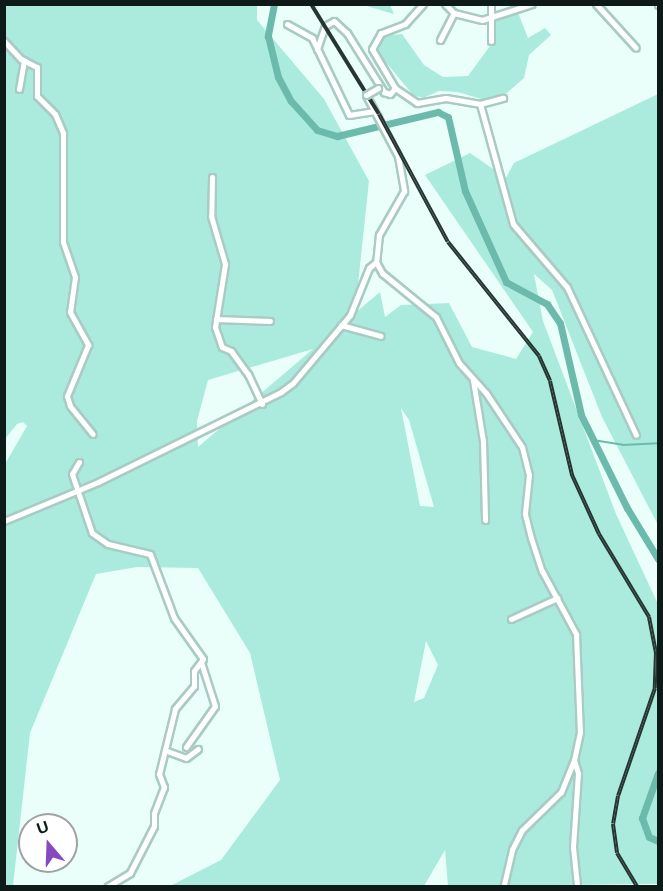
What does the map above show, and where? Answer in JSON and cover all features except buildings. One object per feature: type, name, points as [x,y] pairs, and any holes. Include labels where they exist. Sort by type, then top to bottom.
[{"type":"street","points":[[423,4],[405,24],[385,30],[372,44],[395,88],[417,104],[446,98],[480,104],[503,98]]},
{"type":"street","points":[[445,4],[454,13],[474,19],[493,20],[532,4]]},
{"type":"street","points":[[491,4],[493,20],[491,41]]},
{"type":"street","points":[[596,4],[636,48]]},
{"type":"street","points":[[440,40],[454,13]]},
{"type":"street","points":[[317,50],[324,26],[337,23],[384,93]]},
{"type":"street","points":[[287,24],[312,38],[349,115],[374,112]]},
{"type":"street","points":[[4,41],[24,60],[38,67],[37,96],[55,114],[63,135],[63,242],[75,277],[70,312],[88,345],[67,396],[70,406],[93,434]]},
{"type":"street","points":[[19,89],[24,60]]},
{"type":"street","points":[[395,88],[390,94],[381,95],[378,88],[366,96],[399,158],[404,191],[379,235],[376,262],[382,273],[436,317],[457,359],[524,451],[529,482],[526,522],[542,571],[573,621],[577,640],[580,732],[574,760],[561,792],[522,830],[512,850],[504,886]]},
{"type":"street","points":[[480,104],[513,224],[532,250],[567,287],[636,435]]},
{"type":"street","points":[[212,177],[211,216],[225,264],[216,319],[222,347],[231,351],[248,374],[262,404]]},
{"type":"street","points":[[4,521],[76,491],[262,404],[293,383],[356,307],[369,268],[376,262]]},
{"type":"street","points":[[216,319],[270,321]]},
{"type":"street","points":[[341,325],[381,336]]},
{"type":"street","points":[[473,379],[483,441],[485,520]]},
{"type":"street","points":[[78,462],[72,474],[76,491],[96,537],[150,554],[172,615],[201,653],[201,662],[214,706],[186,747]]},
{"type":"street","points":[[512,619],[557,598]]},
{"type":"street","points":[[108,886],[130,873],[154,826],[153,813],[164,787],[159,774],[167,751],[176,706],[194,686],[193,674],[201,662]]},
{"type":"street","points":[[167,751],[186,758],[198,748]]},
{"type":"street","points":[[574,760],[578,773],[573,847],[577,886]]},
{"type":"green space","points":[[5,5],[257,5],[257,20],[324,99],[369,181],[355,313],[380,292],[385,317],[401,305],[449,303],[472,347],[516,359],[533,332],[425,175],[470,153],[496,171],[501,187],[514,163],[658,94],[658,525],[602,417],[552,290],[534,274],[543,321],[616,514],[658,604],[658,884],[448,886],[445,850],[424,886],[170,886],[221,860],[280,780],[250,653],[198,568],[137,567],[96,574],[30,733],[21,813],[18,813],[18,841],[13,886],[5,886],[5,464],[27,426],[23,422],[17,424],[5,439]],"holes":[[[313,349],[198,447],[197,421],[208,380]],[[401,408],[409,420],[434,507],[420,506]],[[426,641],[438,665],[424,698],[414,702]]]},
{"type":"green space","points":[[363,5],[390,5],[394,14]]},
{"type":"green space","points":[[517,10],[528,38],[545,28],[551,35],[529,55],[524,78],[507,93],[488,101],[458,92],[439,91],[423,98],[413,95],[375,49],[382,36],[402,34],[424,65],[443,77],[468,76],[490,46],[493,20]]},
{"type":"waterway","points":[[274,4],[268,36],[278,77],[291,101],[317,130],[337,136],[438,112],[448,117],[465,191],[506,282],[547,304],[560,323],[581,415],[627,508],[658,559]]},
{"type":"waterway","points":[[593,440],[623,445],[658,443]]},
{"type":"waterway","points":[[658,773],[642,818],[649,837],[658,841]]},
{"type":"railway","points":[[311,4],[379,114],[448,242],[539,356],[550,381],[572,475],[599,534],[649,617],[656,652],[655,688],[618,796],[613,824],[617,853],[637,886]]}]
